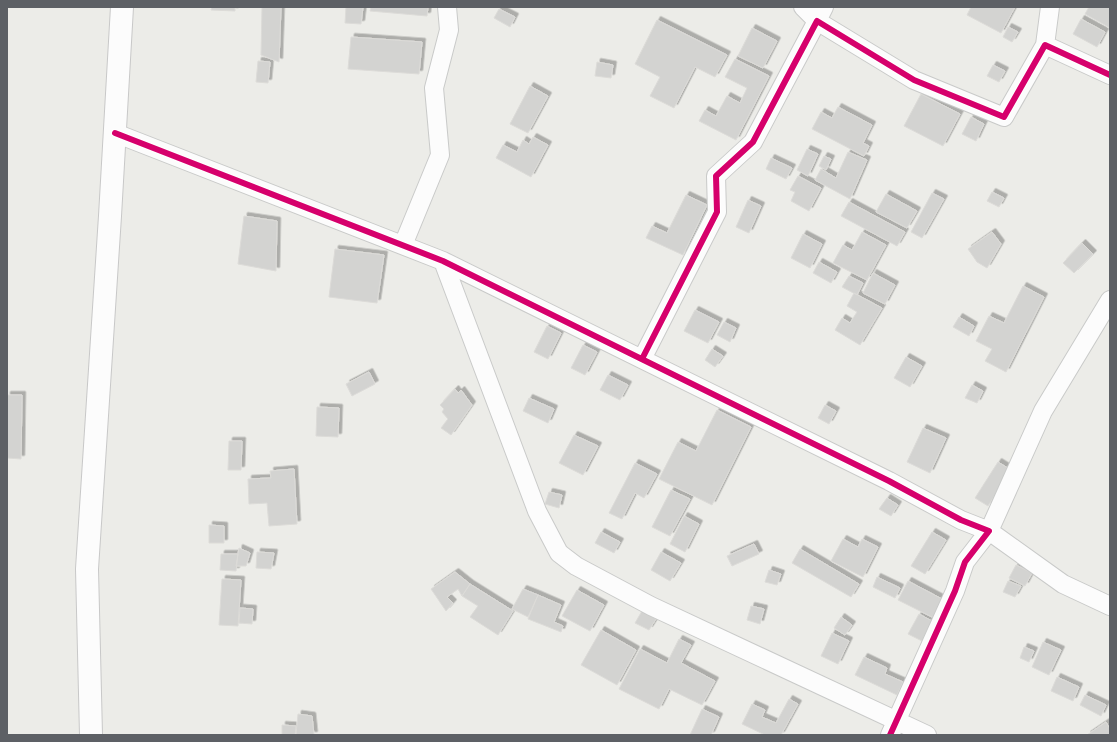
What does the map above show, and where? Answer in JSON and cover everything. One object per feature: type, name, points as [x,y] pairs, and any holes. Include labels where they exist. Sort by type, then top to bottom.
[{"type":"street","points":[[91,735],[87,569],[122,7]]},
{"type":"street","points":[[403,245],[440,155],[434,88],[449,30],[447,7]]},
{"type":"street","points":[[803,7],[821,14],[914,80],[1004,117],[1045,45],[1050,7]]},
{"type":"street","points":[[642,359],[717,212],[716,176],[753,142],[821,14]]},
{"type":"street","points":[[1045,45],[1110,75]]},
{"type":"street","points":[[115,133],[443,261],[889,481],[961,520],[989,531],[1063,584],[1110,606]]},
{"type":"street","points":[[443,261],[537,511],[559,552],[576,566],[651,606],[894,728],[927,735]]},
{"type":"street","points":[[894,728],[955,590],[965,562],[989,531],[1043,412],[1110,300]]},
{"type":"building","points":[[212,7],[235,7],[235,11],[211,10]]},
{"type":"building","points":[[262,7],[281,7],[279,62],[261,55]]},
{"type":"building","points":[[346,7],[363,7],[361,24],[345,23]]},
{"type":"building","points":[[371,7],[428,7],[427,16],[370,11]]},
{"type":"building","points":[[971,7],[1015,7],[1001,33],[967,15]]},
{"type":"building","points":[[1089,7],[1110,7],[1110,28],[1085,14]]},
{"type":"building","points":[[499,9],[515,17],[510,27],[494,18]]},
{"type":"building","points":[[1081,19],[1105,32],[1097,47],[1073,34]]},
{"type":"building","points":[[657,20],[727,55],[715,77],[695,67],[674,108],[650,96],[660,77],[635,64]]},
{"type":"building","points":[[1008,27],[1018,32],[1012,42],[1003,37]]},
{"type":"building","points":[[752,28],[777,41],[763,68],[738,56]]},
{"type":"building","points":[[351,37],[422,42],[419,74],[348,69]]},
{"type":"building","points":[[735,59],[769,76],[736,140],[699,121],[705,110],[716,116],[727,96],[740,103],[747,88],[725,77]]},
{"type":"building","points":[[258,61],[270,62],[268,83],[256,82]]},
{"type":"building","points":[[597,62],[613,65],[611,78],[595,76]]},
{"type":"building","points":[[993,65],[1005,71],[999,82],[987,76]]},
{"type":"building","points":[[530,86],[548,96],[528,133],[510,124]]},
{"type":"building","points":[[921,94],[960,114],[943,146],[904,126]]},
{"type":"building","points":[[838,107],[872,125],[863,143],[869,146],[864,156],[812,129],[821,112],[832,118]]},
{"type":"building","points":[[971,117],[984,124],[976,141],[962,134]]},
{"type":"building","points":[[533,137],[548,145],[531,177],[496,158],[503,145],[517,152],[523,140],[529,144]]},
{"type":"building","points":[[807,149],[818,154],[808,176],[797,170]]},
{"type":"building","points":[[848,152],[867,160],[850,199],[815,180],[821,169],[836,178]]},
{"type":"building","points":[[824,156],[831,159],[826,170],[819,166]]},
{"type":"building","points":[[771,158],[792,168],[786,179],[766,169]]},
{"type":"building","points":[[798,176],[821,188],[809,211],[791,201],[795,192],[790,190]]},
{"type":"building","points":[[992,192],[1004,198],[999,207],[987,201]]},
{"type":"building","points":[[932,193],[944,199],[922,238],[911,232]]},
{"type":"building","points":[[886,194],[917,211],[907,228],[876,212]]},
{"type":"building","points":[[686,195],[707,205],[683,255],[646,238],[652,226],[667,233]]},
{"type":"building","points":[[748,200],[761,206],[749,233],[736,227]]},
{"type":"building","points":[[849,202],[905,232],[897,246],[841,216]]},
{"type":"building","points":[[244,216],[277,221],[276,271],[238,264]]},
{"type":"building","points":[[862,232],[886,245],[867,280],[833,263],[843,245],[852,250]]},
{"type":"building","points":[[992,232],[1001,244],[987,268],[977,262],[968,249]]},
{"type":"building","points":[[803,234],[822,244],[810,268],[791,258]]},
{"type":"building","points":[[1082,243],[1093,254],[1074,273],[1063,263]]},
{"type":"building","points":[[335,249],[384,255],[377,303],[329,297]]},
{"type":"building","points":[[819,262],[837,272],[831,283],[813,273]]},
{"type":"building","points":[[873,273],[895,285],[885,304],[863,293]]},
{"type":"building","points":[[849,276],[863,283],[857,295],[842,287]]},
{"type":"building","points":[[1023,286],[1044,297],[1006,372],[985,361],[992,349],[976,341],[989,316],[1004,323]]},
{"type":"building","points":[[854,293],[882,308],[860,345],[835,330],[842,318],[850,323],[857,312],[847,306]]},
{"type":"building","points":[[695,310],[719,322],[708,343],[684,331]]},
{"type":"building","points":[[959,317],[974,326],[969,336],[953,327]]},
{"type":"building","points":[[724,322],[736,328],[730,342],[717,335]]},
{"type":"building","points":[[547,326],[561,333],[548,359],[534,352]]},
{"type":"building","points":[[583,345],[597,352],[585,375],[571,368]]},
{"type":"building","points":[[712,349],[723,356],[715,367],[705,360]]},
{"type":"building","points":[[906,357],[922,366],[910,387],[894,378]]},
{"type":"building","points":[[369,372],[375,384],[352,396],[346,384]]},
{"type":"building","points":[[608,375],[628,385],[620,400],[600,390]]},
{"type":"building","points":[[972,385],[983,391],[977,403],[965,398]]},
{"type":"building","points":[[455,389],[458,393],[461,390],[472,405],[451,435],[441,428],[448,419],[442,412],[444,409],[440,405]]},
{"type":"building","points":[[7,395],[22,395],[21,459],[7,458]]},
{"type":"building","points":[[529,398],[554,409],[548,423],[523,411]]},
{"type":"building","points":[[825,405],[836,411],[829,424],[818,418]]},
{"type":"building","points":[[317,407],[339,408],[338,437],[316,436]]},
{"type":"building","points":[[717,410],[751,427],[712,505],[659,479],[678,442],[696,451]]},
{"type":"building","points":[[923,428],[946,438],[930,473],[907,462]]},
{"type":"building","points":[[574,435],[598,446],[583,475],[559,463]]},
{"type":"building","points":[[229,441],[242,441],[241,470],[228,470]]},
{"type":"building","points":[[998,462],[1011,470],[988,506],[975,498]]},
{"type":"building","points":[[635,463],[657,474],[644,498],[635,493],[622,519],[609,513]]},
{"type":"building","points":[[294,469],[297,524],[269,526],[267,503],[249,504],[248,479],[271,478],[270,471]]},
{"type":"building","points":[[671,490],[690,499],[670,536],[652,527]]},
{"type":"building","points":[[549,492],[562,495],[559,508],[545,504]]},
{"type":"building","points":[[887,498],[898,505],[891,516],[879,509]]},
{"type":"building","points":[[684,516],[699,524],[685,552],[670,544]]},
{"type":"building","points":[[209,525],[224,526],[224,543],[209,543]]},
{"type":"building","points":[[601,532],[620,542],[614,553],[595,543]]},
{"type":"building","points":[[932,532],[946,540],[925,574],[911,566]]},
{"type":"building","points":[[843,539],[858,547],[862,539],[878,547],[863,577],[831,561]]},
{"type":"building","points":[[754,544],[759,554],[732,566],[727,556]]},
{"type":"building","points":[[239,548],[250,553],[246,566],[236,566]]},
{"type":"building","points":[[800,549],[859,584],[851,597],[792,563]]},
{"type":"building","points":[[257,552],[274,553],[271,569],[256,568]]},
{"type":"building","points":[[661,552],[681,563],[670,581],[651,570]]},
{"type":"building","points":[[221,554],[238,554],[236,571],[220,570]]},
{"type":"building","points":[[1016,565],[1032,573],[1025,586],[1009,578]]},
{"type":"building","points":[[769,570],[781,574],[777,585],[765,582]]},
{"type":"building","points":[[455,572],[470,584],[462,596],[458,589],[447,597],[453,603],[446,611],[431,589]]},
{"type":"building","points":[[877,577],[900,588],[895,598],[873,587]]},
{"type":"building","points":[[222,579],[241,580],[238,626],[219,625]]},
{"type":"building","points":[[908,581],[944,600],[934,618],[898,600]]},
{"type":"building","points":[[1008,581],[1021,586],[1015,597],[1003,592]]},
{"type":"building","points":[[470,584],[513,611],[498,635],[470,617],[478,606],[462,596]]},
{"type":"building","points":[[523,589],[538,595],[528,617],[512,609]]},
{"type":"building","points":[[577,590],[604,605],[590,631],[562,616]]},
{"type":"building","points":[[538,595],[561,605],[554,622],[563,626],[561,632],[528,619]]},
{"type":"building","points":[[751,606],[764,609],[760,624],[747,620]]},
{"type":"building","points":[[240,608],[253,609],[252,624],[239,623]]},
{"type":"building","points":[[642,611],[656,619],[649,630],[635,623]]},
{"type":"building","points":[[919,614],[932,621],[922,641],[908,634]]},
{"type":"building","points":[[841,617],[852,625],[845,635],[834,628]]},
{"type":"building","points":[[601,630],[636,650],[617,685],[581,665]]},
{"type":"building","points":[[832,633],[849,641],[838,664],[821,656]]},
{"type":"building","points":[[679,639],[691,645],[681,663],[715,681],[702,705],[669,689],[659,709],[619,689],[640,649],[667,663]]},
{"type":"building","points":[[1043,642],[1061,650],[1049,675],[1032,667]]},
{"type":"building","points":[[1024,647],[1034,651],[1029,662],[1020,658]]},
{"type":"building","points":[[864,657],[887,668],[885,674],[903,682],[897,695],[855,675]]},
{"type":"building","points":[[1057,677],[1079,687],[1073,701],[1051,691]]},
{"type":"building","points":[[1085,695],[1106,705],[1101,716],[1080,705]]},
{"type":"building","points":[[789,699],[798,704],[781,735],[765,735],[742,724],[752,704],[765,710],[762,717],[776,723]]},
{"type":"building","points":[[702,709],[719,717],[711,735],[690,735]]},
{"type":"building","points":[[298,714],[312,716],[314,735],[296,735]]},
{"type":"building","points":[[1106,722],[1110,729],[1110,735],[1087,735]]},
{"type":"building","points":[[282,725],[296,726],[295,735],[282,735]]},
{"type":"cycle path","points":[[642,359],[717,212],[716,176],[753,142],[817,21],[914,80],[1004,117],[1045,45],[1110,75]]},
{"type":"cycle path","points":[[115,133],[443,261],[889,481],[961,520],[989,531],[965,562],[955,591],[890,735]]}]
